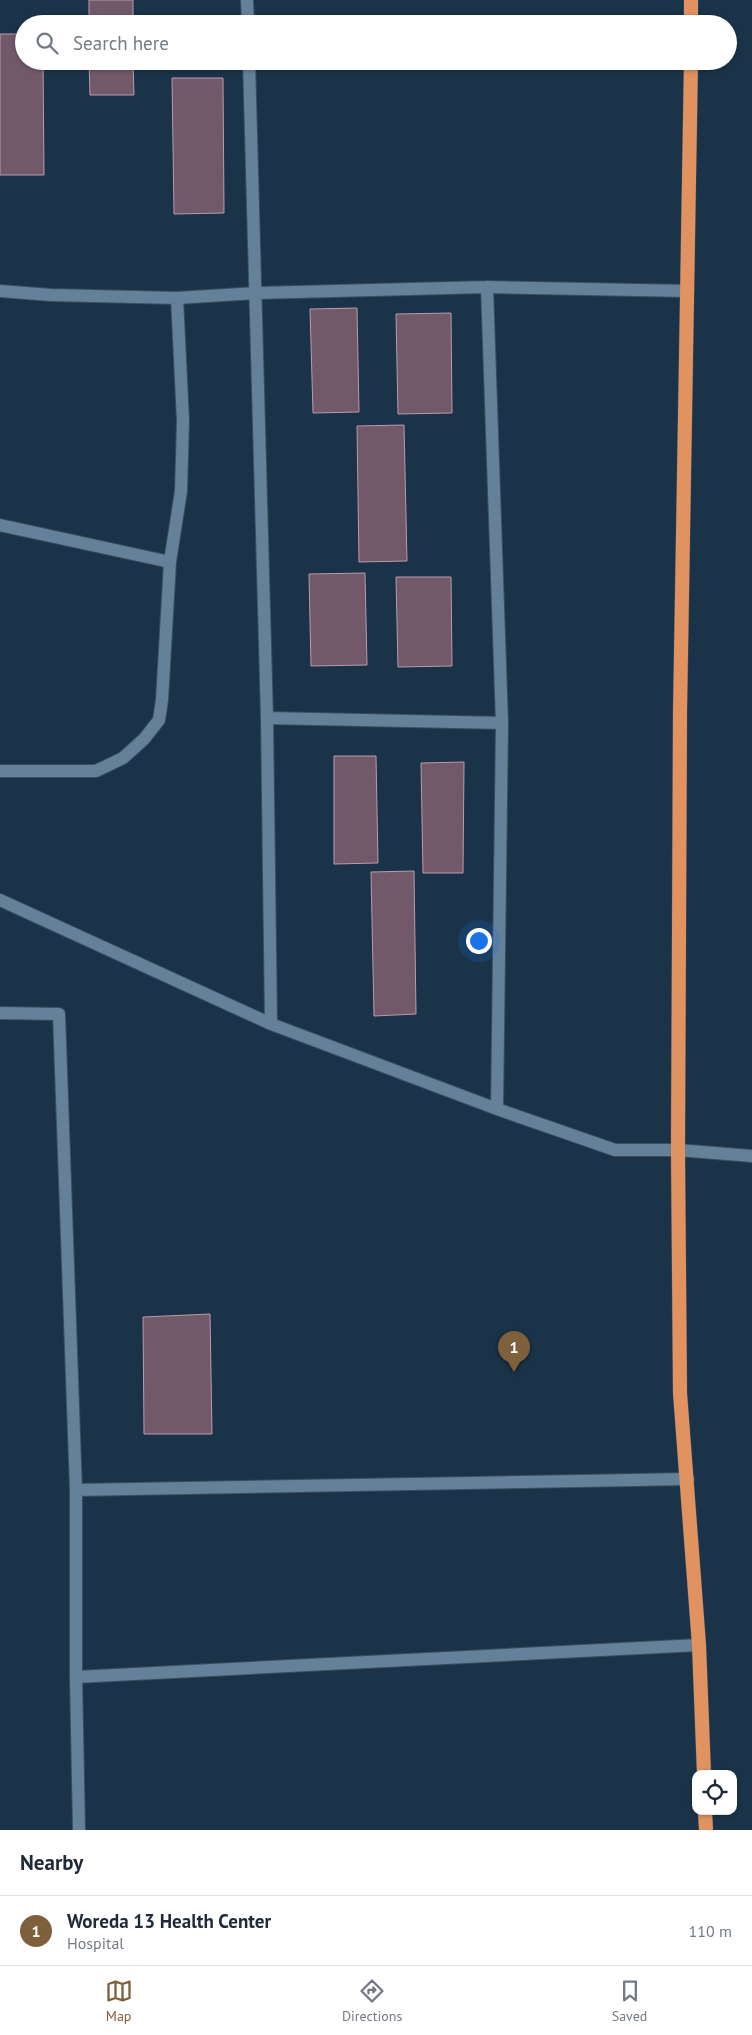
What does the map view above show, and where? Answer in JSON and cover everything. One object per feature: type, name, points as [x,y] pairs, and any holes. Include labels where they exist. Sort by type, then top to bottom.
[{"type":"highway","points":[[691,0],[691,15]]},
{"type":"highway","points":[[691,70],[680,713],[678,1150],[680,1393],[688,1479],[699,1645],[704,1770]]},
{"type":"highway","points":[[706,1815],[706,1830]]},
{"type":"street","points":[[247,0],[248,15]]},
{"type":"street","points":[[249,70],[257,293],[267,718],[271,1024]]},
{"type":"street","points":[[487,287],[502,723],[497,1109]]},
{"type":"street","points":[[0,291],[52,295],[177,298],[257,293],[487,287],[688,291]]},
{"type":"street","points":[[0,771],[96,771],[122,758],[144,739],[159,720],[162,700],[170,562],[181,491],[183,421],[177,298]]},
{"type":"street","points":[[0,526],[170,562]]},
{"type":"street","points":[[267,718],[502,723]]},
{"type":"street","points":[[0,900],[271,1024],[497,1109],[615,1150],[678,1150],[752,1156]]},
{"type":"street","points":[[0,1013],[59,1014],[76,1490],[76,1677],[79,1830]]},
{"type":"street","points":[[76,1490],[688,1479]]},
{"type":"street","points":[[76,1677],[699,1645]]},
{"type":"building","points":[[89,0],[133,0],[133,15],[89,15]]},
{"type":"building","points":[[0,34],[15,34],[15,70],[43,70],[44,175],[0,175]]},
{"type":"building","points":[[89,70],[133,70],[134,95],[90,95]]},
{"type":"building","points":[[172,78],[223,78],[224,213],[174,214]]},
{"type":"building","points":[[357,308],[359,412],[313,413],[310,309]]},
{"type":"building","points":[[451,313],[452,413],[398,414],[396,314]]},
{"type":"building","points":[[404,425],[407,561],[359,562],[357,426]]},
{"type":"building","points":[[365,573],[367,665],[311,666],[309,574]]},
{"type":"building","points":[[396,577],[451,577],[452,666],[398,667]]},
{"type":"building","points":[[334,756],[376,756],[378,863],[334,864]]},
{"type":"building","points":[[464,762],[463,873],[423,873],[421,763]]},
{"type":"building","points":[[414,871],[416,1014],[374,1016],[371,872]]},
{"type":"building","points":[[210,1314],[212,1434],[144,1434],[143,1317]]},
{"type":"place","name":"Woreda 13 Health Center","points":[[514,1372]]}]
